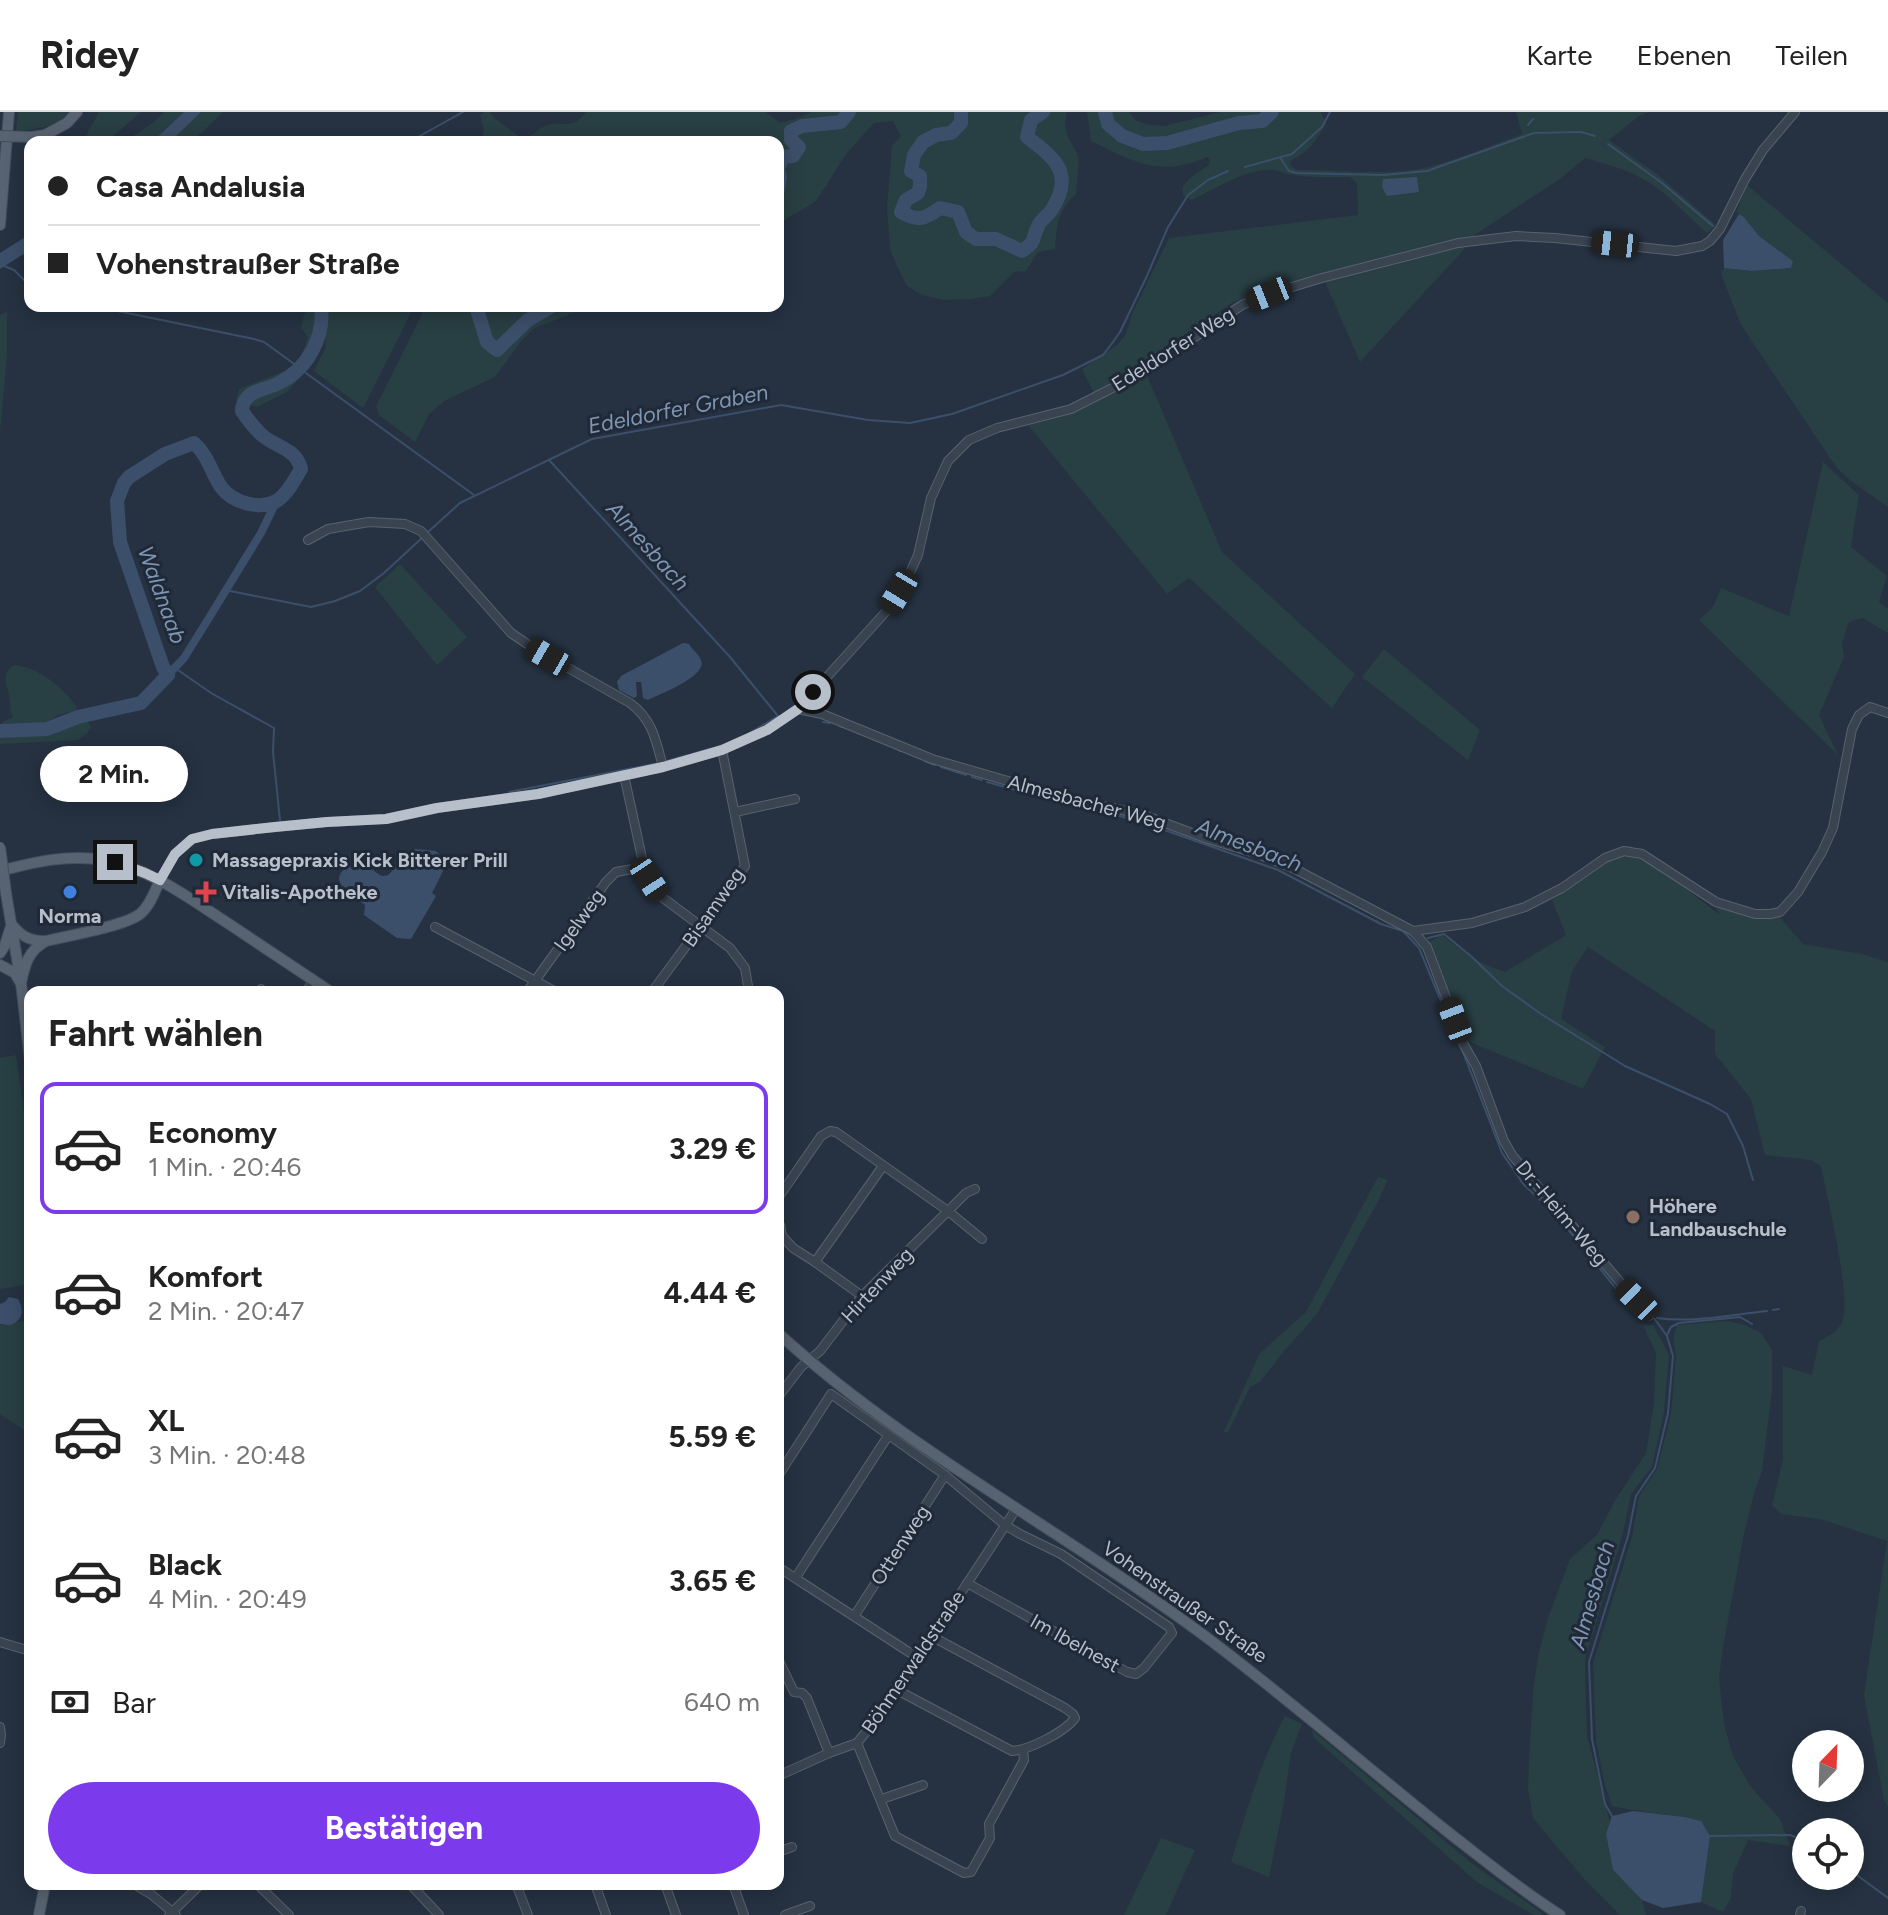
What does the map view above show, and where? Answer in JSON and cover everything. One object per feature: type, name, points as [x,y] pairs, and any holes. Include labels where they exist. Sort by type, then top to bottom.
[{"type":"main road","points":[[0,225],[9,112]]},
{"type":"main road","points":[[38,136],[67,123],[77,112]]},
{"type":"main road","points":[[0,136],[24,137]]},
{"type":"main road","points":[[0,847],[24,1009]]},
{"type":"main road","points":[[0,871],[46,860],[71,858],[102,860],[127,866],[160,880],[322,986]]},
{"type":"main road","points":[[11,924],[24,936],[46,941],[127,921],[147,906],[160,880]]},
{"type":"main road","points":[[0,953],[11,924]]},
{"type":"main road","points":[[21,983],[31,951],[46,941]]},
{"type":"main road","points":[[0,965],[15,973],[21,983]]},
{"type":"main road","name":"Vohenstraußer Straße","points":[[784,1338],[869,1409],[1194,1628],[1272,1686],[1467,1847],[1560,1915]]},
{"type":"main road","points":[[39,1915],[44,1890]]},
{"type":"street","name":"Edeldorfer Weg","points":[[160,880],[175,854],[184,846],[192,839],[212,834],[386,819],[449,806],[538,794],[663,767],[722,750],[767,730],[798,709],[891,606],[918,555],[931,498],[948,461],[969,440],[997,428],[1071,409],[1140,374],[1242,305],[1322,278],[1458,243],[1516,236],[1676,251],[1707,243],[1720,229],[1763,150],[1795,112]]},
{"type":"street","points":[[308,540],[328,529],[369,522],[405,524],[425,534],[511,633],[642,712],[649,723],[663,767]]},
{"type":"street","points":[[1413,931],[1472,923],[1525,907],[1562,888],[1605,858],[1624,851],[1642,854],[1716,902],[1755,914],[1780,912],[1798,892],[1833,828],[1852,729],[1859,715],[1870,707],[1888,713]]},
{"type":"street","name":"Almesbacher Weg","points":[[798,709],[822,714],[932,759],[1073,800],[1141,814],[1258,854],[1295,869],[1413,931]]},
{"type":"street","name":"Bisamweg","points":[[657,986],[745,866],[722,750]]},
{"type":"street","points":[[624,775],[649,879],[659,895],[730,948],[745,968],[748,986]]},
{"type":"street","points":[[735,812],[795,799]]},
{"type":"street","name":"Igelweg","points":[[531,986],[606,882],[616,872],[644,867]]},
{"type":"street","points":[[435,927],[545,986]]},
{"type":"street","name":"Dr.-Heim-Weg","points":[[1413,931],[1427,947],[1464,1045],[1476,1066],[1512,1155],[1648,1311]]},
{"type":"street","points":[[310,986],[314,980]]},
{"type":"street","points":[[784,1189],[821,1136],[826,1132],[836,1132],[948,1211],[982,1239]]},
{"type":"street","points":[[815,1262],[883,1166]]},
{"type":"street","name":"Hirtenweg","points":[[784,1387],[820,1351],[862,1296],[966,1193],[975,1189]]},
{"type":"street","points":[[784,1238],[793,1248],[862,1296]]},
{"type":"street","name":"Vohenstraußer Straße","points":[[784,1467],[831,1394],[945,1475],[1005,1525],[1061,1554],[1169,1627],[1172,1633]]},
{"type":"street","points":[[796,1577],[888,1436]]},
{"type":"street","name":"Ottenweg","points":[[855,1615],[945,1475]]},
{"type":"street","name":"Böhmerwaldstraße","points":[[784,1773],[857,1743],[884,1710],[1016,1509]]},
{"type":"street","points":[[784,1570],[918,1658]]},
{"type":"street","name":"Im Ibelnest","points":[[967,1583],[1127,1672],[1136,1674],[1144,1668],[1172,1633]]},
{"type":"street","points":[[897,1690],[1012,1751],[1023,1750],[1069,1725],[1075,1718],[1065,1708],[933,1637]]},
{"type":"street","points":[[0,1642],[24,1649]]},
{"type":"street","points":[[784,1671],[794,1692],[802,1693],[807,1698],[829,1753]]},
{"type":"street","points":[[0,1727],[0,1743]]},
{"type":"street","points":[[857,1743],[895,1836],[964,1873],[971,1872],[990,1838],[989,1824],[1024,1760],[1023,1750]]},
{"type":"street","points":[[882,1799],[923,1785]]},
{"type":"street","points":[[784,1850],[792,1847]]},
{"type":"street","points":[[144,1890],[173,1914],[195,1890]]},
{"type":"street","points":[[263,1890],[289,1915]]},
{"type":"street","points":[[415,1890],[435,1914]]},
{"type":"street","points":[[518,1890],[528,1915]]},
{"type":"street","points":[[597,1890],[606,1915]]},
{"type":"street","points":[[667,1890],[676,1915]]},
{"type":"street","points":[[735,1890],[744,1915]]},
{"type":"street","points":[[785,1915],[810,1906]]},
{"type":"green space","points":[[18,112],[69,112],[51,125],[16,131]]},
{"type":"green space","points":[[99,112],[141,112],[113,136],[86,136]]},
{"type":"green space","points":[[164,112],[184,112],[158,136],[133,136]]},
{"type":"green space","points":[[201,112],[223,112],[198,136],[176,136]]},
{"type":"green space","points":[[490,112],[519,136],[482,136],[480,115]]},
{"type":"green space","points":[[586,112],[766,112],[780,123],[811,112],[1067,112],[1065,126],[1079,160],[1076,194],[1062,213],[1055,249],[1038,252],[1026,271],[1014,272],[990,296],[944,300],[922,295],[907,286],[890,249],[887,208],[892,146],[901,136],[893,121],[874,123],[847,153],[816,201],[784,220],[784,136],[530,136],[545,126],[577,121]]},
{"type":"green space","points":[[1087,112],[1129,112],[1135,120],[1164,126],[1221,112],[1321,112],[1326,124],[1311,146],[1290,161],[1291,166],[1297,170],[1380,172],[1428,167],[1522,134],[1516,112],[1649,112],[1639,116],[1609,140],[1657,174],[1716,225],[1707,233],[1645,180],[1585,158],[1560,179],[1476,234],[1360,362],[1322,275],[1233,302],[1143,366],[1222,552],[1355,674],[1332,708],[1189,578],[1167,594],[1028,425],[1073,413],[1098,401],[1082,369],[1117,345],[1126,334],[1132,314],[1169,238],[1358,215],[1357,183],[1350,177],[1307,177],[1264,170],[1242,176],[1191,200],[1183,195],[1183,186],[1209,165],[1207,157],[1161,167],[1134,161],[1091,141]]},
{"type":"green space","points":[[1747,185],[1888,303],[1888,507],[1837,468],[1741,325],[1721,274],[1724,268],[1752,271],[1790,268],[1793,262],[1759,236],[1736,212]]},
{"type":"green space","points":[[7,312],[7,356],[0,432],[0,315]]},
{"type":"green space","points":[[326,312],[327,325],[329,312],[411,313],[363,408],[314,371],[325,349],[326,334],[314,362],[287,392],[257,407],[236,401],[239,389],[287,370],[301,357],[308,337],[301,328],[304,314]]},
{"type":"green space","points":[[423,312],[576,312],[535,328],[522,340],[495,377],[446,400],[429,414],[415,442],[379,415],[376,406]]},
{"type":"green space","points":[[1823,462],[1859,495],[1851,547],[1887,576],[1879,602],[1888,609],[1888,633],[1863,618],[1849,622],[1842,643],[1844,657],[1819,715],[1838,755],[1699,620],[1713,607],[1721,588],[1789,616]]},
{"type":"green space","points":[[400,564],[467,637],[437,665],[375,587]]},
{"type":"green space","points":[[1384,649],[1480,730],[1468,760],[1362,677]]},
{"type":"green space","points":[[14,665],[33,670],[51,680],[67,694],[78,710],[31,725],[0,725],[13,717],[6,679],[7,672]]},
{"type":"green space","points":[[86,719],[91,727],[78,740],[0,744],[0,738],[53,734]]},
{"type":"green space","points":[[1630,854],[1647,859],[1720,915],[1707,893],[1743,909],[1778,915],[1803,944],[1862,954],[1888,962],[1888,1807],[1884,1800],[1864,1695],[1887,1541],[1820,1519],[1781,1514],[1772,1505],[1783,1459],[1783,1366],[1812,1375],[1819,1341],[1838,1328],[1844,1309],[1841,1270],[1821,1166],[1811,1160],[1765,1155],[1751,1099],[1715,1054],[1715,1031],[1588,947],[1572,971],[1561,1019],[1605,1047],[1583,1089],[1470,1042],[1429,942],[1442,935],[1474,960],[1505,972],[1566,935],[1552,900],[1612,858]]},
{"type":"green space","points":[[16,1055],[24,1112],[24,1285],[0,1289],[0,1058]]},
{"type":"green space","points":[[1378,1177],[1388,1180],[1317,1314],[1260,1382],[1250,1387],[1228,1432],[1223,1433],[1260,1353],[1306,1312]]},
{"type":"green space","points":[[24,1321],[24,1430],[0,1414],[0,1325]]},
{"type":"green space","points":[[1728,1321],[1761,1333],[1772,1350],[1772,1392],[1762,1472],[1744,1534],[1724,1642],[1719,1677],[1722,1706],[1733,1756],[1751,1787],[1780,1819],[1790,1846],[1748,1840],[1733,1874],[1731,1898],[1723,1912],[1701,1902],[1710,1836],[1701,1821],[1612,1806],[1596,1740],[1593,1663],[1632,1537],[1639,1496],[1657,1469],[1671,1414],[1676,1356],[1673,1338],[1677,1325]]},
{"type":"green space","points":[[1643,1325],[1653,1325],[1669,1355],[1664,1412],[1652,1467],[1631,1494],[1623,1533],[1585,1660],[1587,1736],[1610,1822],[1606,1835],[1613,1870],[1642,1900],[1646,1915],[1620,1915],[1586,1881],[1533,1818],[1528,1789],[1529,1758],[1538,1656],[1548,1618],[1570,1559],[1597,1535],[1646,1453],[1654,1403],[1656,1353]]},
{"type":"green space","points":[[1285,1716],[1302,1724],[1291,1753],[1269,1877],[1231,1862],[1261,1769]]},
{"type":"green space","points":[[1312,1730],[1470,1862],[1541,1915],[1534,1915],[1478,1883],[1314,1738]]},
{"type":"green space","points":[[1161,1838],[1195,1850],[1166,1915],[1124,1915]]},
{"type":"water","points":[[184,112],[201,112],[176,136],[158,136]]},
{"type":"water","points":[[1417,177],[1419,192],[1387,196],[1382,187],[1383,179]]},
{"type":"water","points":[[1739,214],[1759,236],[1793,261],[1791,268],[1752,271],[1724,268],[1723,240]]},
{"type":"water","points":[[24,238],[24,254],[0,269],[0,253]]},
{"type":"water","points":[[683,643],[689,644],[701,660],[701,666],[690,678],[648,700],[643,698],[641,682],[636,682],[637,696],[634,698],[619,690],[617,682],[621,676]]},
{"type":"water","points":[[415,849],[436,851],[447,863],[432,893],[436,896],[411,939],[397,938],[364,915],[365,905],[347,891],[339,878],[344,870],[357,866],[385,876]]},
{"type":"water","points":[[9,1297],[18,1299],[21,1315],[15,1323],[0,1324],[0,1304]]},
{"type":"water","points":[[1633,1811],[1701,1821],[1710,1836],[1701,1902],[1663,1908],[1642,1900],[1613,1870],[1606,1834],[1612,1816]]},
{"type":"waterway","points":[[420,136],[463,112]]},
{"type":"waterway","name":"Waldnaab","points":[[784,157],[793,156],[799,147],[791,140],[791,131],[802,126],[841,122],[849,112]]},
{"type":"waterway","name":"Waldnaab","points":[[961,112],[961,123],[951,133],[936,135],[923,142],[914,155],[911,171],[920,176],[920,186],[918,193],[906,200],[901,212],[917,218],[926,217],[940,208],[958,212],[966,232],[976,239],[996,239],[1022,251],[1032,242],[1038,226],[1051,211],[1061,187],[1062,177],[1054,160],[1027,137],[1031,120],[1043,112]]},
{"type":"waterway","name":"Waldnaab","points":[[1105,112],[1108,124],[1122,136],[1143,144],[1167,143],[1239,123],[1262,121],[1272,112]]},
{"type":"waterway","name":"Edeldorfer Graben","points":[[1245,167],[1292,154],[1322,127],[1330,112]]},
{"type":"waterway","points":[[1528,125],[1533,119]]},
{"type":"waterway","points":[[1281,159],[1289,171],[1297,173],[1383,175],[1427,171],[1534,133],[1581,132],[1595,136]]},
{"type":"waterway","points":[[1608,144],[1662,183],[1713,226]]},
{"type":"waterway","name":"Edeldorfer Graben","points":[[428,532],[460,503],[592,439],[781,405],[868,420],[910,423],[952,414],[1063,375],[1103,355],[1120,332],[1168,227],[1188,195],[1208,180],[1228,171]]},
{"type":"waterway","name":"Almesbach","points":[[4,266],[14,270],[24,280]]},
{"type":"waterway","name":"Almesbach","points":[[122,312],[264,342],[297,366]]},
{"type":"waterway","name":"Waldnaab","points":[[0,731],[47,729],[78,717],[141,703],[168,675],[120,542],[117,501],[124,483],[165,454],[194,443],[226,493],[256,505],[271,503],[282,497],[301,469],[299,462],[291,453],[260,433],[242,407],[250,395],[289,377],[306,361],[317,341],[321,312]]},
{"type":"waterway","name":"Waldnaab","points":[[478,312],[487,342],[497,350],[528,320],[542,312]]},
{"type":"waterway","name":"Almesbach","points":[[299,368],[474,495]]},
{"type":"waterway","name":"Almesbach","points":[[550,461],[730,657],[778,716],[748,734]]},
{"type":"waterway","name":"Almesbach","points":[[168,675],[184,658],[204,626],[261,533],[276,502]]},
{"type":"waterway","name":"Almesbach","points":[[225,590],[311,607],[335,601],[360,591],[423,537]]},
{"type":"waterway","points":[[175,668],[211,693],[274,728],[273,752],[280,820]]},
{"type":"waterway","name":"Almesbach","points":[[823,722],[830,723]]},
{"type":"waterway","name":"Almesbach","points":[[839,726],[846,728]]},
{"type":"waterway","points":[[667,761],[724,745]]},
{"type":"waterway","name":"Almesbach","points":[[891,746],[900,751]]},
{"type":"waterway","name":"Almesbach","points":[[925,761],[935,765]]},
{"type":"waterway","points":[[509,792],[654,764]]},
{"type":"waterway","name":"Almesbach","points":[[941,767],[966,775]]},
{"type":"waterway","name":"Almesbach","points":[[972,777],[982,780]]},
{"type":"waterway","name":"Almesbach","points":[[987,782],[1016,790]]},
{"type":"waterway","name":"Almesbach","points":[[1022,791],[1070,805]]},
{"type":"waterway","name":"Almesbach","points":[[1078,806],[1136,820],[1278,870],[1381,924],[1403,931],[1419,948],[1458,1042]]},
{"type":"waterway","name":"Almesbach","points":[[1428,938],[1444,934],[1502,986],[1541,1014],[1625,1066],[1727,1114],[1743,1146],[1753,1180]]},
{"type":"waterway","points":[[1461,1047],[1502,1153],[1524,1185],[1551,1210]]},
{"type":"waterway","points":[[1557,1216],[1632,1308]]},
{"type":"waterway","name":"Almesbach","points":[[1773,1310],[1779,1309]]},
{"type":"waterway","name":"Almesbach","points":[[1657,1318],[1698,1319],[1767,1311]]},
{"type":"waterway","name":"Almesbach","points":[[1667,1335],[1671,1327],[1679,1323],[1740,1317],[1752,1324]]},
{"type":"waterway","name":"Almesbach","points":[[1612,1816],[1605,1804],[1592,1739],[1589,1662],[1628,1536],[1636,1496],[1655,1468],[1668,1413],[1673,1356],[1667,1336],[1654,1318],[1648,1318]]},
{"type":"waterway","name":"Almesbach","points":[[1708,1836],[1792,1836]]},
{"type":"waterway","name":"Almesbach","points":[[1864,1880],[1888,1898]]},
{"type":"place","name":"Massagepraxis Kick Bitterer Prill","points":[[196,860]]},
{"type":"place","name":"Norma","points":[[70,892]]},
{"type":"place","name":"Vitalis-Apotheke","points":[[206,892]]},
{"type":"place","name":"Höhere Landbauschule","points":[[1633,1217]]},
{"type":"route","points":[[115,862],[160,880],[175,854],[184,846],[192,839],[212,834],[386,819],[437,808],[538,794],[663,767],[722,750],[767,730],[798,709],[813,692]]}]
